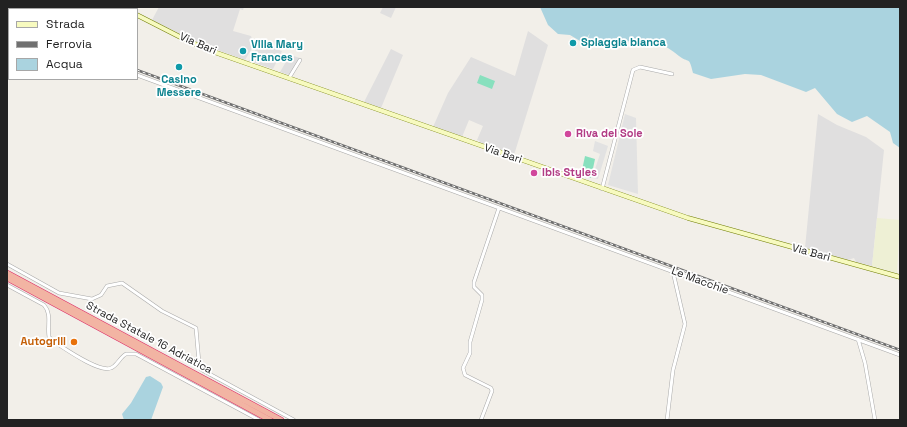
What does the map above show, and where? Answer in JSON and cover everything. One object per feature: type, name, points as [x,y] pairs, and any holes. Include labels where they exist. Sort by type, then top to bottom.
[{"type":"highway","name":"Strada Statale 16 Adriatica","points":[[7,273],[281,420]]},
{"type":"highway","name":"Strada Statale 16 Adriatica","points":[[7,278],[270,420]]},
{"type":"main road","name":"Via Bari","points":[[138,15],[204,48],[602,189],[719,228],[900,277]]},
{"type":"street","points":[[289,78],[300,60]]},
{"type":"street","points":[[602,189],[633,70],[640,67],[672,74]]},
{"type":"street","name":"Le Macchie","points":[[138,74],[900,355]]},
{"type":"street","points":[[481,420],[492,391],[491,388],[465,375],[463,368],[470,353],[470,342],[482,300],[482,295],[474,287],[474,282],[499,208]]},
{"type":"street","points":[[7,264],[59,293],[92,299],[101,295],[106,286],[122,283],[162,311],[196,328],[199,363],[204,372],[294,420]]},
{"type":"street","points":[[667,420],[673,370],[685,324],[673,272]]},
{"type":"street","points":[[7,285],[44,305],[47,309],[49,318],[48,337],[100,369],[110,369],[122,356],[126,354],[136,354],[259,420]]},
{"type":"street","points":[[858,339],[875,420]]},
{"type":"shaded area","points":[[159,7],[244,7],[243,10],[240,9],[233,31],[251,36],[254,45],[245,60],[209,47],[208,43],[201,44],[152,20]]},
{"type":"shaded area","points":[[383,7],[396,7],[391,18],[380,13]]},
{"type":"shaded area","points":[[528,31],[548,45],[514,155],[479,143],[480,141],[477,140],[483,126],[469,120],[462,137],[433,127],[448,93],[471,57],[515,76]]},
{"type":"shaded area","points":[[259,44],[282,51],[273,69],[249,61]]},
{"type":"shaded area","points":[[391,49],[403,55],[381,108],[364,102]]},
{"type":"shaded area","points":[[290,55],[300,58],[289,75],[280,72]]},
{"type":"shaded area","points":[[625,114],[636,118],[638,194],[608,185]]},
{"type":"shaded area","points":[[818,114],[837,125],[866,137],[884,150],[872,266],[856,262],[854,258],[848,260],[822,253],[821,251],[817,252],[805,248]]},
{"type":"shaded area","points":[[595,141],[608,146],[598,179],[592,178],[600,154],[593,151]]},
{"type":"green space","points":[[480,75],[495,81],[492,89],[477,83]]},
{"type":"green space","points":[[585,156],[595,159],[591,178],[581,175]]},
{"type":"green space","points":[[877,218],[900,220],[897,273],[872,266]]},
{"type":"water","points":[[540,7],[900,7],[900,148],[893,143],[890,132],[867,116],[852,122],[837,114],[815,88],[806,92],[761,75],[745,74],[711,79],[693,73],[691,64],[688,61],[667,47],[645,41],[600,43],[587,41],[590,33],[585,41],[580,41],[570,35],[558,34],[548,25]]},
{"type":"water","points":[[150,376],[161,383],[163,387],[151,420],[124,420],[122,414],[131,403],[146,377]]},
{"type":"railway","points":[[138,70],[900,350]]},
{"type":"place","name":"Spiaggia bianca","points":[[573,43]]},
{"type":"place","name":"Villa Mary Frances","points":[[243,51]]},
{"type":"place","name":"Casino Messere","points":[[179,67]]},
{"type":"place","name":"Riva del Sole","points":[[568,134]]},
{"type":"place","name":"Ibis Styles","points":[[534,173]]},
{"type":"place","name":"Autogrill","points":[[74,342]]}]
